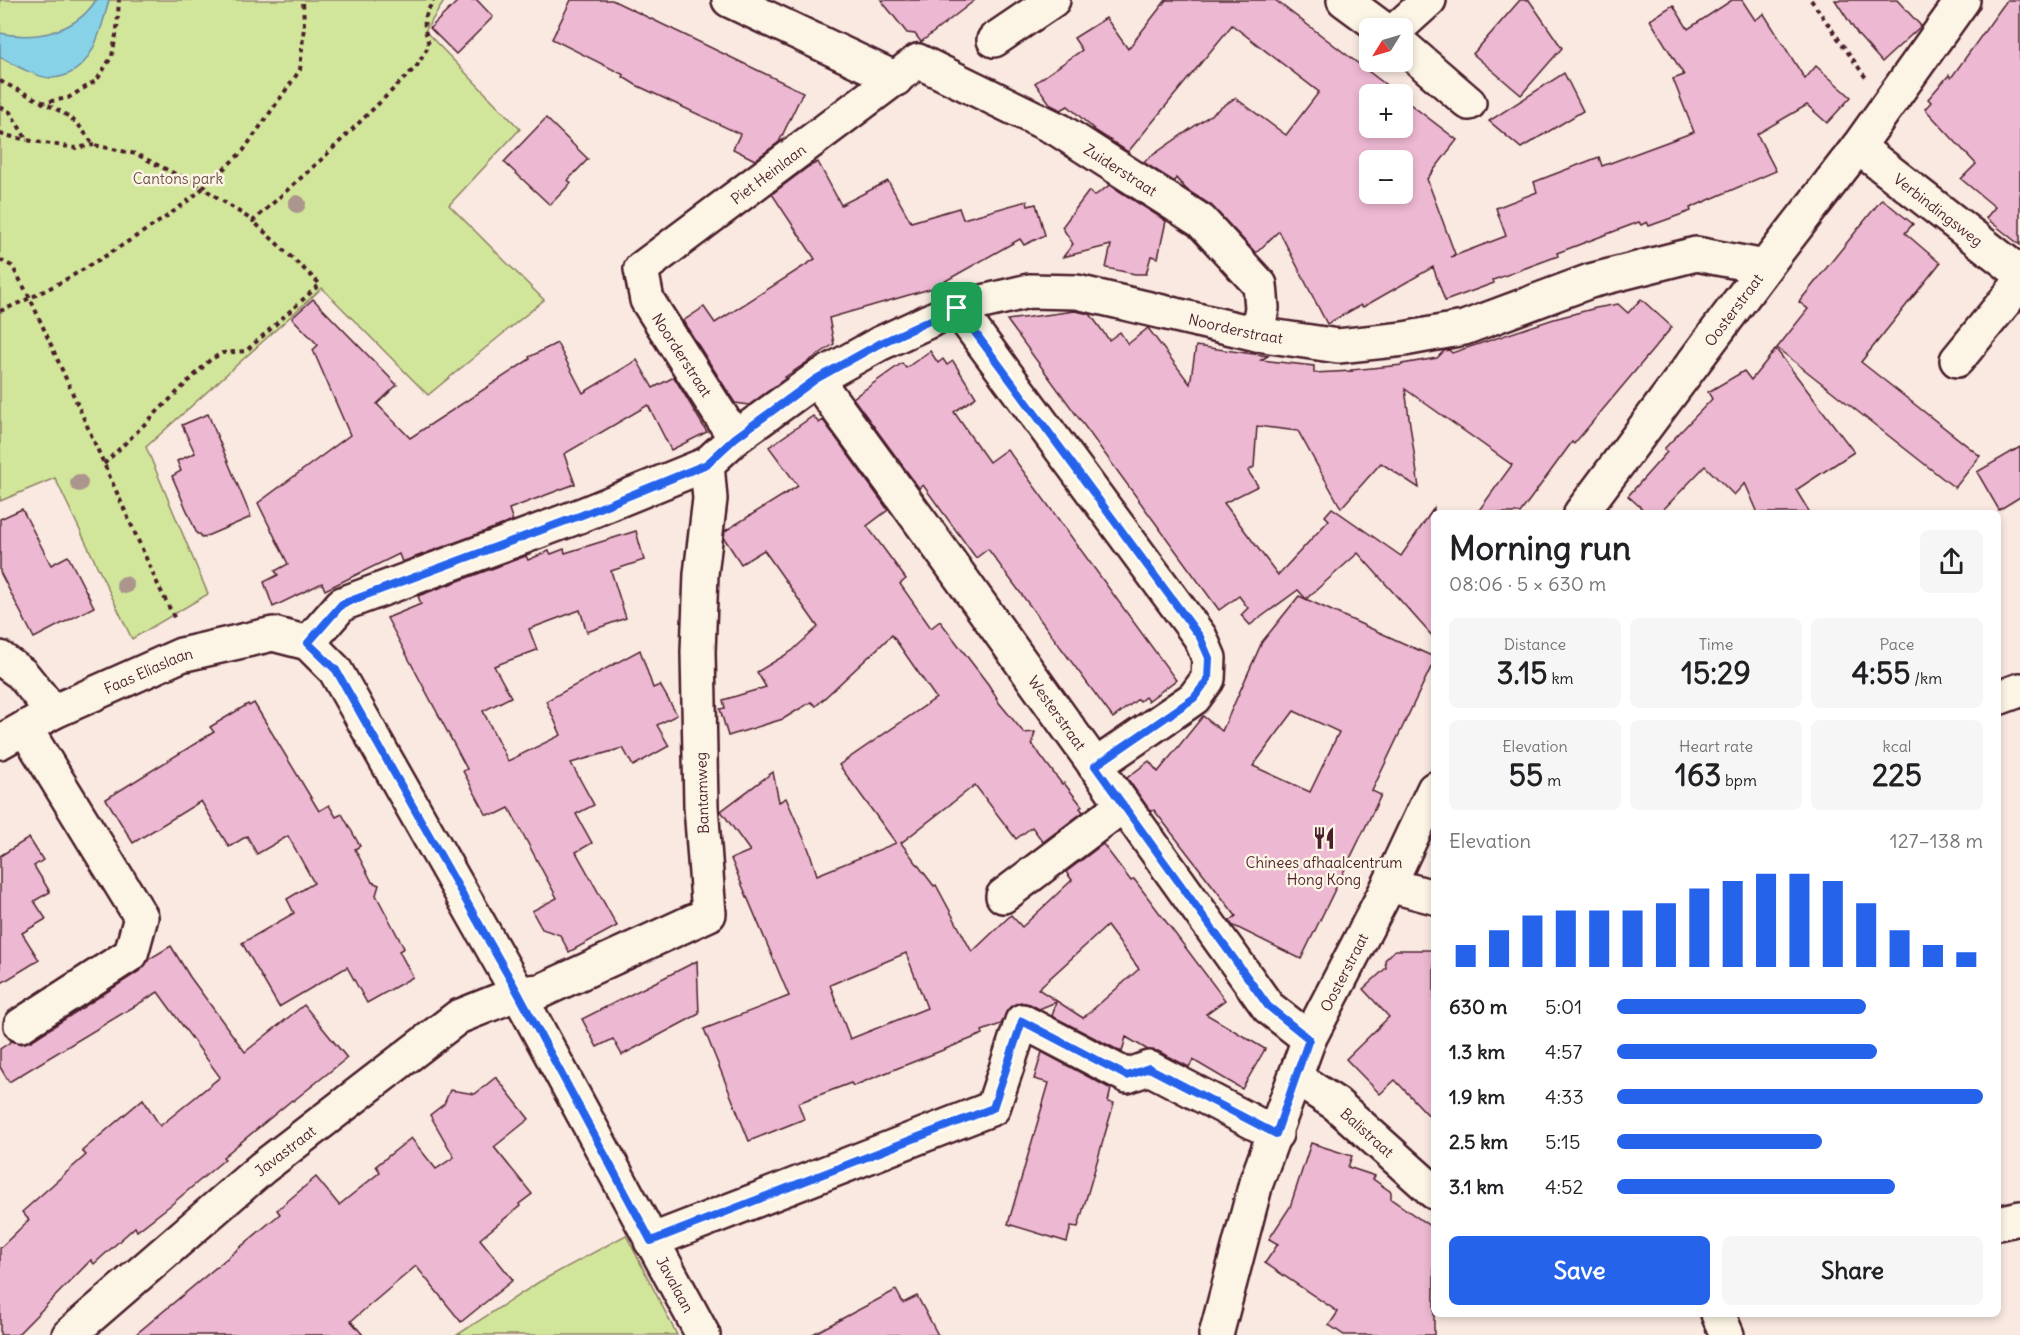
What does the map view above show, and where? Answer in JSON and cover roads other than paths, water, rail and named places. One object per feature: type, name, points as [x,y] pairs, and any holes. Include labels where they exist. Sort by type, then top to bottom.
[{"type":"street","points":[[729,0],[907,70]]},
{"type":"street","points":[[994,40],[1053,0]]},
{"type":"street","points":[[1344,0],[1368,18]]},
{"type":"street","points":[[1409,18],[1429,0]]},
{"type":"street","name":"Oosterstraat","points":[[1583,510],[1858,147],[1963,0]]},
{"type":"street","points":[[1413,55],[1469,103]]},
{"type":"street","name":"Piet Heinlaan","points":[[641,269],[907,70]]},
{"type":"street","name":"Zuiderstraat","points":[[907,70],[1059,130],[1200,221],[1260,285],[1262,308],[1257,334]]},
{"type":"street","name":"Verbindingsweg","points":[[1858,147],[2020,273]]},
{"type":"street","name":"Noorderstraat","points":[[308,643],[342,604],[582,515],[707,464],[735,438],[816,379],[879,344],[957,308],[1029,291],[1077,292],[1257,334],[1338,346],[1404,339],[1464,328],[1590,281],[1696,254],[1765,267]]},
{"type":"street","name":"Noorderstraat","points":[[641,269],[647,300],[735,438]]},
{"type":"street","points":[[1957,360],[2020,282]]},
{"type":"street","points":[[957,308],[1200,637],[1209,658],[1208,679],[1194,698],[1095,766]]},
{"type":"street","name":"Westerstraat","points":[[816,379],[1268,1006],[1309,1039]]},
{"type":"street","name":"Bantamweg","points":[[518,993],[541,991],[709,914],[701,807],[698,652],[701,574],[710,499],[707,464]]},
{"type":"street","name":"Faas Eliaslaan","points":[[13,735],[53,712],[181,655],[273,634],[308,643]]},
{"type":"street","name":"Javalaan","points":[[308,643],[336,670],[518,993],[703,1335]]},
{"type":"street","points":[[0,658],[22,674],[53,712]]},
{"type":"street","points":[[2001,697],[2020,690]]},
{"type":"street","points":[[13,735],[141,917],[131,954],[21,1025]]},
{"type":"street","name":"Oosterstraat","points":[[1216,1335],[1257,1183],[1309,1039],[1389,885],[1431,795]]},
{"type":"street","points":[[1003,896],[1123,805]]},
{"type":"street","points":[[1389,885],[1431,896]]},
{"type":"street","name":"Javastraat","points":[[69,1335],[262,1168],[458,1017],[518,993]]},
{"type":"street","points":[[651,1241],[993,1108],[1022,1021],[1127,1076],[1149,1068],[1276,1134]]},
{"type":"street","name":"Balistraat","points":[[1296,1078],[1336,1104],[1431,1189]]},
{"type":"street","points":[[2001,1222],[2020,1218]]},
{"type":"street","points":[[1719,1317],[1727,1335]]},
{"type":"water","points":[[96,0],[109,0],[92,50],[77,69],[66,75],[52,78],[39,76],[0,57],[0,33],[27,36],[54,32],[77,20]]},
{"type":"place","name":"Chinees afhaalcentrum Hong Kong","points":[[1324,838]]},
{"type":"park label","name":"Cantons park","points":[[178,178]]}]
